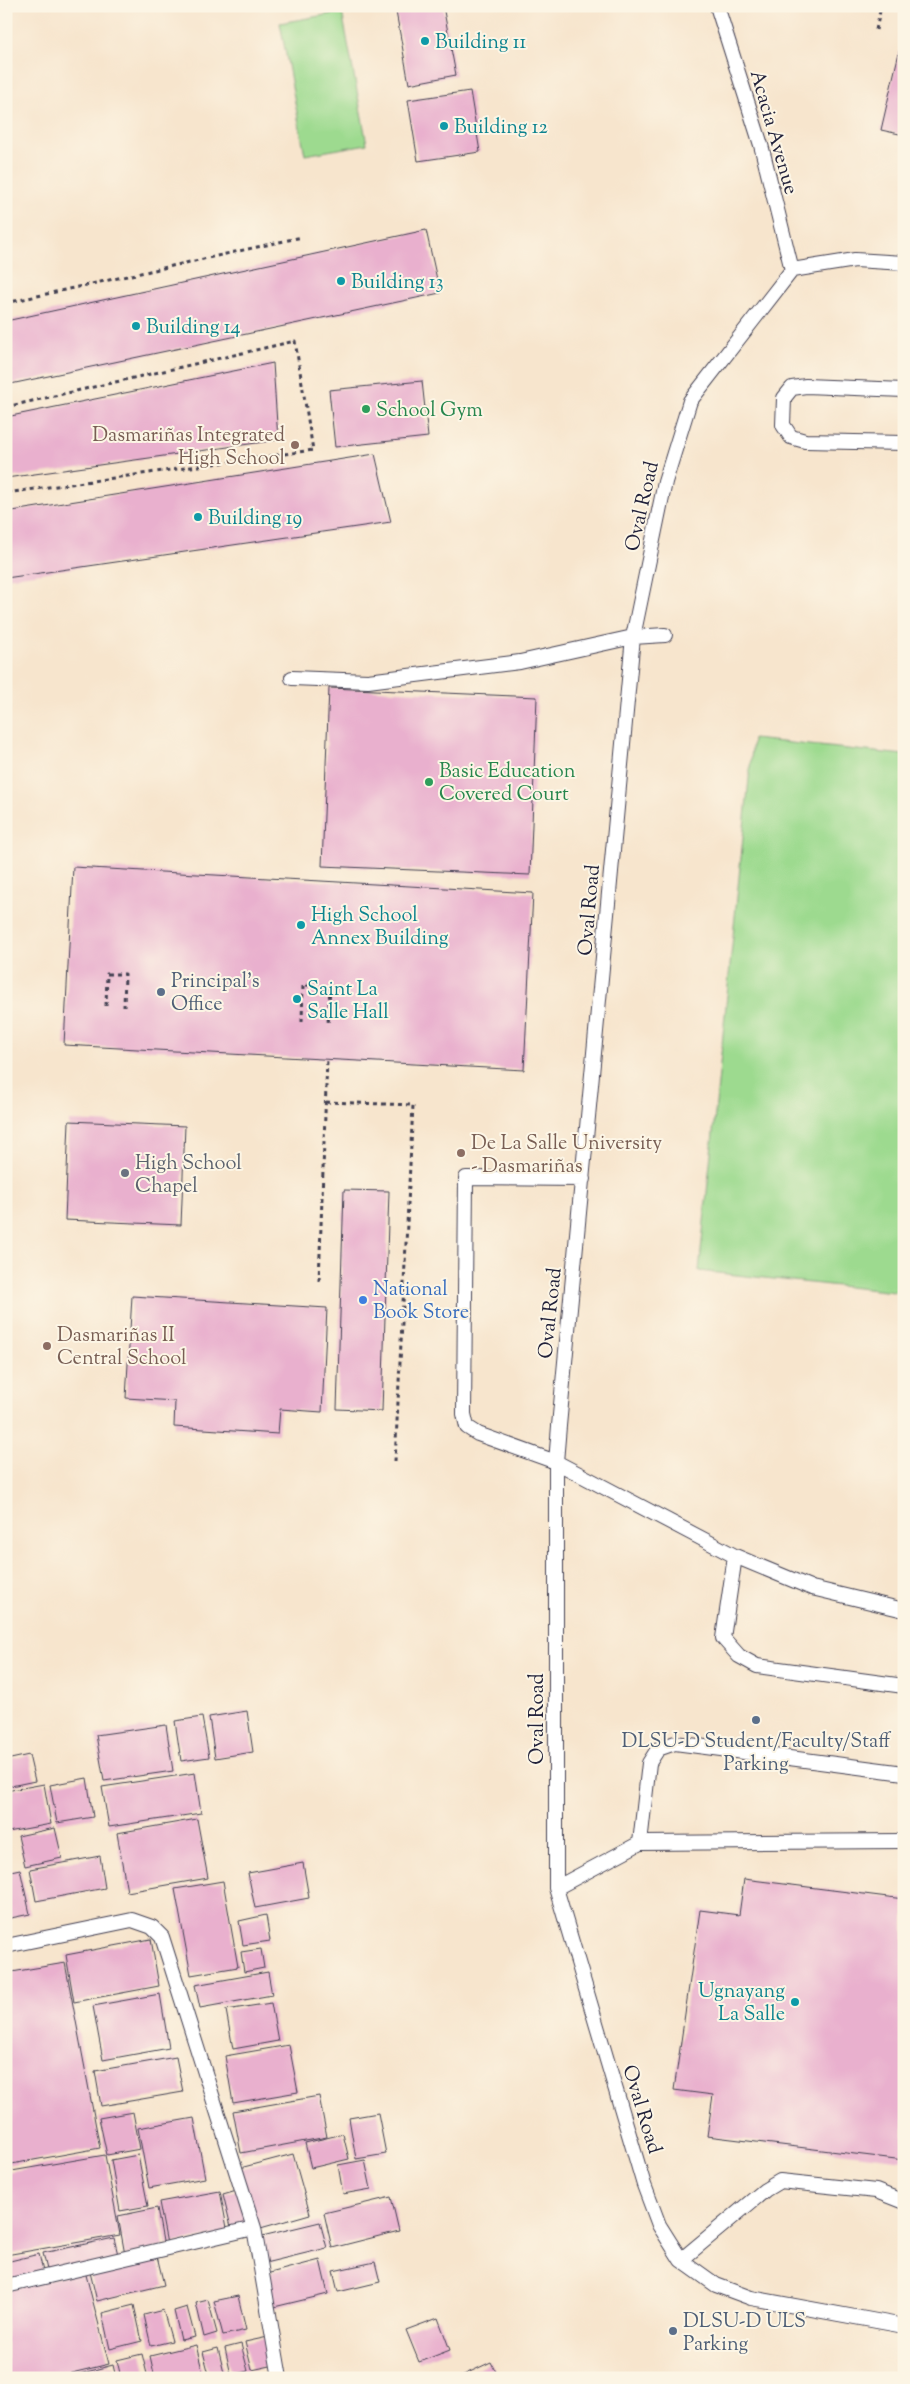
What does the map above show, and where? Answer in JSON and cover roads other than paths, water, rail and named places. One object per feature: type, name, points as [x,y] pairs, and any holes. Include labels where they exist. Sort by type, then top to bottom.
[{"type":"lane","name":"Acacia Avenue","points":[[717,6],[760,145],[792,270]]},
{"type":"lane","points":[[792,270],[855,260],[904,263]]},
{"type":"lane","name":"Oval Road","points":[[792,270],[690,401],[665,482],[633,637],[556,1462],[556,1888],[644,2185],[659,2225],[682,2260],[716,2285],[751,2298],[904,2326]]},
{"type":"lane","points":[[904,390],[806,386],[792,388],[784,398],[782,425],[790,437],[805,442],[904,444]]},
{"type":"lane","points":[[292,678],[368,681],[520,662],[633,637],[664,635]]},
{"type":"lane","points":[[583,1179],[466,1178],[464,1414],[467,1427],[478,1434],[556,1462],[735,1556],[812,1588],[904,1610]]},
{"type":"lane","points":[[735,1556],[723,1638],[739,1656],[757,1666],[904,1686]]},
{"type":"lane","points":[[640,1843],[649,1763],[658,1749],[675,1743],[904,1773]]},
{"type":"lane","points":[[556,1888],[640,1843],[904,1841]]},
{"type":"lane","points":[[6,1946],[132,1920],[152,1927],[162,1937],[254,2228],[280,2378]]},
{"type":"lane","points":[[682,2260],[765,2190],[780,2181],[876,2191],[904,2202]]},
{"type":"lane","points":[[6,2286],[254,2228]]},
{"type":"place","name":"Building 11","points":[[425,41]]},
{"type":"place","name":"Building 12","points":[[444,126]]},
{"type":"place","name":"Building 13","points":[[341,281]]},
{"type":"place","name":"Building 14","points":[[136,326]]},
{"type":"place","name":"School Gym","points":[[366,409]]},
{"type":"place","name":"Dasmariñas Integrated High School","points":[[295,445]]},
{"type":"place","name":"Building 19","points":[[198,517]]},
{"type":"place","name":"Basic Education Covered Court","points":[[429,782]]},
{"type":"place","name":"High School Annex Building","points":[[301,925]]},
{"type":"place","name":"Principal's Office","points":[[161,992]]},
{"type":"place","name":"Saint La Salle Hall","points":[[297,999]]},
{"type":"place","name":"De La Salle University - Dasmariñas","points":[[461,1153]]},
{"type":"place","name":"High School Chapel","points":[[125,1173]]},
{"type":"place","name":"National Book Store","points":[[363,1300]]},
{"type":"place","name":"Dasmariñas II Central School","points":[[47,1346]]},
{"type":"place","name":"DLSU-D Student/Faculty/Staff Parking","points":[[756,1720]]},
{"type":"place","name":"Ugnayang La Salle","points":[[795,2002]]},
{"type":"place","name":"DLSU-D ULS Parking","points":[[673,2331]]}]
